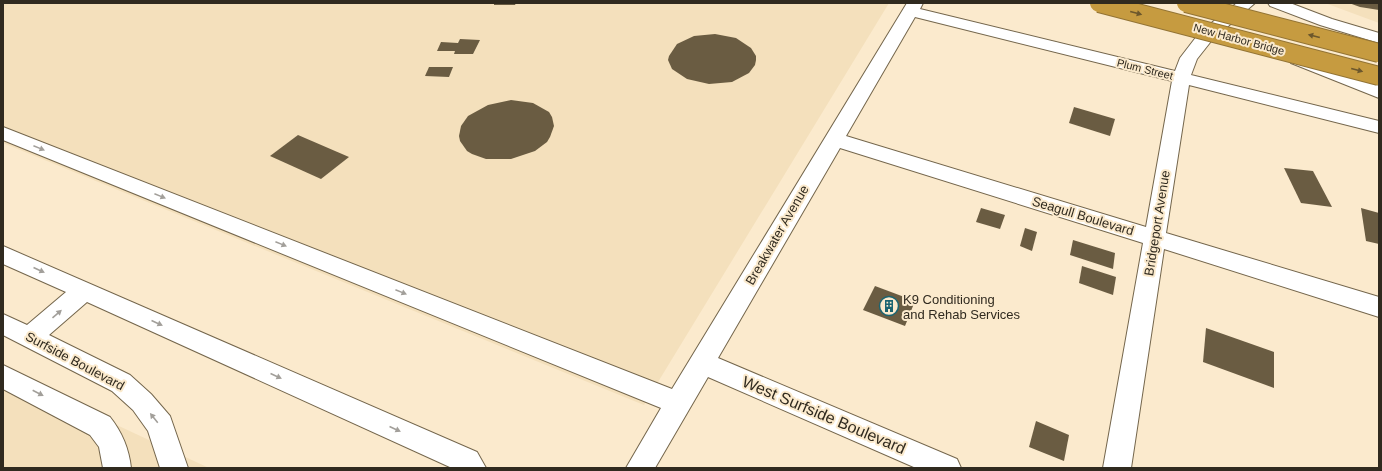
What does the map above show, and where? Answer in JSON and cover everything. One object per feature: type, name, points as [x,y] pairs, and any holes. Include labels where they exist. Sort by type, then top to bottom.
[{"type":"highway","name":"New Harbor Bridge","points":[[1099,3],[1379,76]]},
{"type":"highway","name":"New Harbor Bridge","points":[[1186,3],[1379,53]]},
{"type":"street","points":[[1183,3],[1269,47],[1379,93]]},
{"type":"street","name":"Bridgeport Avenue","points":[[1117,468],[1181,78],[1189,58],[1206,36],[1247,3]]},
{"type":"street","points":[[1276,3],[1326,22],[1379,38]]},
{"type":"street","name":"Plum Street","points":[[912,7],[1181,78],[1379,127]]},
{"type":"street","name":"Breakwater Avenue","points":[[640,468],[912,7]]},
{"type":"street","points":[[3,133],[678,403]]},
{"type":"street","name":"Seagull Boulevard","points":[[833,139],[1379,307]]},
{"type":"street","points":[[3,254],[467,461],[472,468]]},
{"type":"street","points":[[30,337],[84,290]]},
{"type":"street","name":"Surfside Boulevard","points":[[3,324],[121,383],[142,402],[160,425],[174,468]]},
{"type":"street","name":"West Surfside Boulevard","points":[[702,363],[947,468]]},
{"type":"street","points":[[3,376],[100,426],[107,433],[116,452],[117,468]]},
{"type":"shaded area","points":[[3,3],[889,3],[644,405],[3,143]]},
{"type":"shaded area","points":[[1325,3],[1379,3],[1379,23]]},
{"type":"shaded area","points":[[3,372],[209,468],[3,468]]},
{"type":"building","points":[[494,3],[516,3],[515,5],[494,5]]},
{"type":"building","points":[[1349,3],[1379,3],[1379,10],[1360,7]]},
{"type":"building","points":[[715,34],[736,38],[751,48],[756,56],[756,60],[755,65],[749,73],[732,82],[709,84],[687,79],[672,69],[668,60],[677,44],[694,36]]},
{"type":"building","points":[[460,39],[480,40],[473,54],[454,54],[455,51],[437,51],[441,42],[458,43]]},
{"type":"building","points":[[429,67],[453,67],[449,77],[425,76]]},
{"type":"building","points":[[511,100],[533,103],[549,112],[554,126],[547,142],[535,151],[511,159],[486,159],[467,151],[460,141],[459,136],[461,126],[468,116],[488,105]]},
{"type":"building","points":[[1074,107],[1115,119],[1110,136],[1069,123]]},
{"type":"building","points":[[298,135],[349,157],[321,179],[270,156]]},
{"type":"building","points":[[1284,168],[1313,171],[1332,207],[1301,203]]},
{"type":"building","points":[[981,208],[1005,215],[1000,229],[976,222]]},
{"type":"building","points":[[1361,208],[1379,213],[1379,244],[1366,241]]},
{"type":"building","points":[[1025,228],[1037,232],[1032,251],[1020,246]]},
{"type":"building","points":[[1073,240],[1115,253],[1113,269],[1070,255]]},
{"type":"building","points":[[1082,266],[1116,277],[1113,295],[1079,283]]},
{"type":"building","name":"K9 Conditioning and Rehab Services","points":[[875,286],[915,301],[905,326],[863,310]]},
{"type":"building","points":[[1206,328],[1274,352],[1274,388],[1203,362]]},
{"type":"building","points":[[1036,421],[1069,435],[1064,461],[1029,447]]},
{"type":"place","name":"K9 Conditioning and Rehab Services","points":[[889,306]]}]
